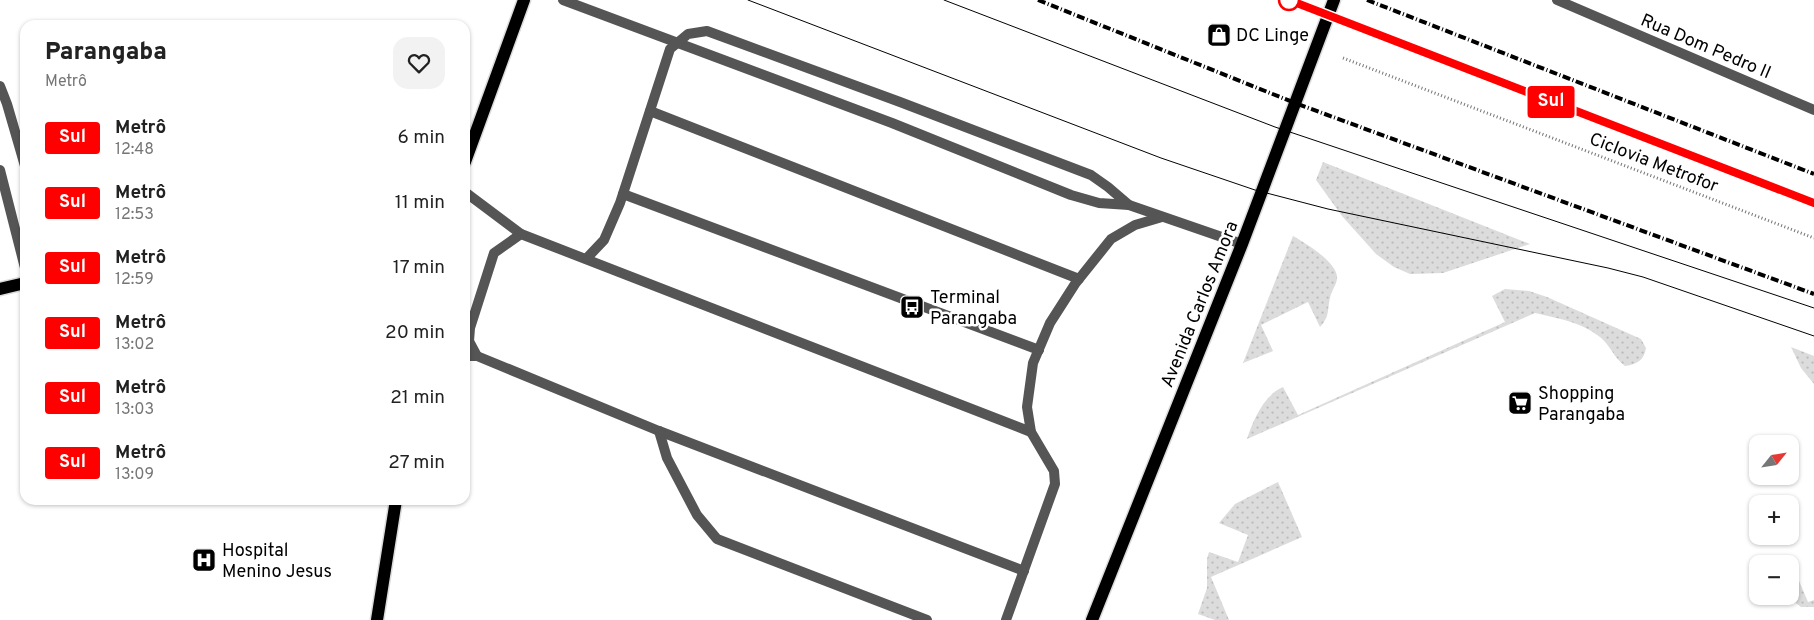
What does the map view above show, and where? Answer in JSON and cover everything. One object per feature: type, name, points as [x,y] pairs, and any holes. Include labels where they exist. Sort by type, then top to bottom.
[{"type":"main road","points":[[470,148],[524,0]]},
{"type":"main road","name":"Avenida Carlos Amora","points":[[1092,620],[1242,244],[1334,0]]},
{"type":"main road","points":[[0,289],[20,283]]},
{"type":"main road","points":[[377,620],[395,505]]},
{"type":"street","points":[[563,0],[892,124],[1071,195],[1099,203],[1129,205],[1242,244]]},
{"type":"street","name":"Rua Dom Pedro II","points":[[1564,1],[1814,110]]},
{"type":"street","points":[[587,258],[604,240],[622,194],[670,49],[688,34],[707,31],[1091,175],[1129,205]]},
{"type":"street","points":[[0,86],[20,149]]},
{"type":"street","points":[[650,111],[1079,279]]},
{"type":"street","points":[[0,170],[20,248]]},
{"type":"street","points":[[622,194],[1039,350]]},
{"type":"street","points":[[470,196],[521,234],[587,258],[1031,432]]},
{"type":"street","points":[[1006,620],[1055,484],[1054,471],[1031,432],[1027,407],[1033,364],[1050,323],[1079,279],[1110,239],[1135,225],[1162,217]]},
{"type":"street","points":[[470,328],[494,253],[521,234]]},
{"type":"street","points":[[470,345],[476,356]]},
{"type":"street","points":[[470,356],[476,356],[659,431],[1024,571]]},
{"type":"street","points":[[659,431],[667,458],[697,515],[717,539],[927,620]]},
{"type":"path","name":"Ciclovia Metrofor","points":[[1316,48],[1814,238]]},
{"type":"shaded area","points":[[1323,162],[1530,244],[1443,273],[1410,274],[1394,267],[1376,254],[1342,216],[1316,180]]},
{"type":"shaded area","points":[[1293,236],[1327,260],[1336,273],[1337,279],[1331,295],[1327,316],[1320,327],[1308,302],[1261,325],[1273,351],[1243,363]]},
{"type":"shaded area","points":[[1505,289],[1529,291],[1547,297],[1641,339],[1646,348],[1644,356],[1637,363],[1625,366],[1600,337],[1584,327],[1569,321],[1535,313],[1247,439],[1260,409],[1270,396],[1283,387],[1298,415],[1505,322],[1492,296]]},
{"type":"shaded area","points":[[1791,347],[1814,356],[1814,384],[1801,368]]},
{"type":"shaded area","points":[[1278,482],[1302,537],[1211,577],[1229,620],[1215,620],[1198,614],[1207,588],[1207,559],[1209,552],[1238,562],[1248,535],[1219,523],[1235,504]]},
{"type":"shaded area","points":[[1799,581],[1808,602],[1814,600],[1814,607],[1801,607],[1798,605]]},
{"type":"tram line","points":[[748,0],[1161,158],[1255,190],[1328,209],[1643,277],[1814,336]]},
{"type":"tram line","points":[[944,0],[1275,127],[1814,308]]},
{"type":"railway","points":[[1038,0],[1295,103],[1814,294]]},
{"type":"railway","points":[[1289,0],[1814,203]]},
{"type":"railway","points":[[1367,0],[1814,174]]},
{"type":"metro line","name":"Sul","points":[[1289,0],[1814,203]]},
{"type":"place","name":"DC Linge","points":[[1219,35]]},
{"type":"place","name":"Terminal Parangaba","points":[[912,307]]},
{"type":"place","name":"Shopping Parangaba","points":[[1520,403]]},
{"type":"place","name":"Hospital Menino Jesus","points":[[204,560]]}]
